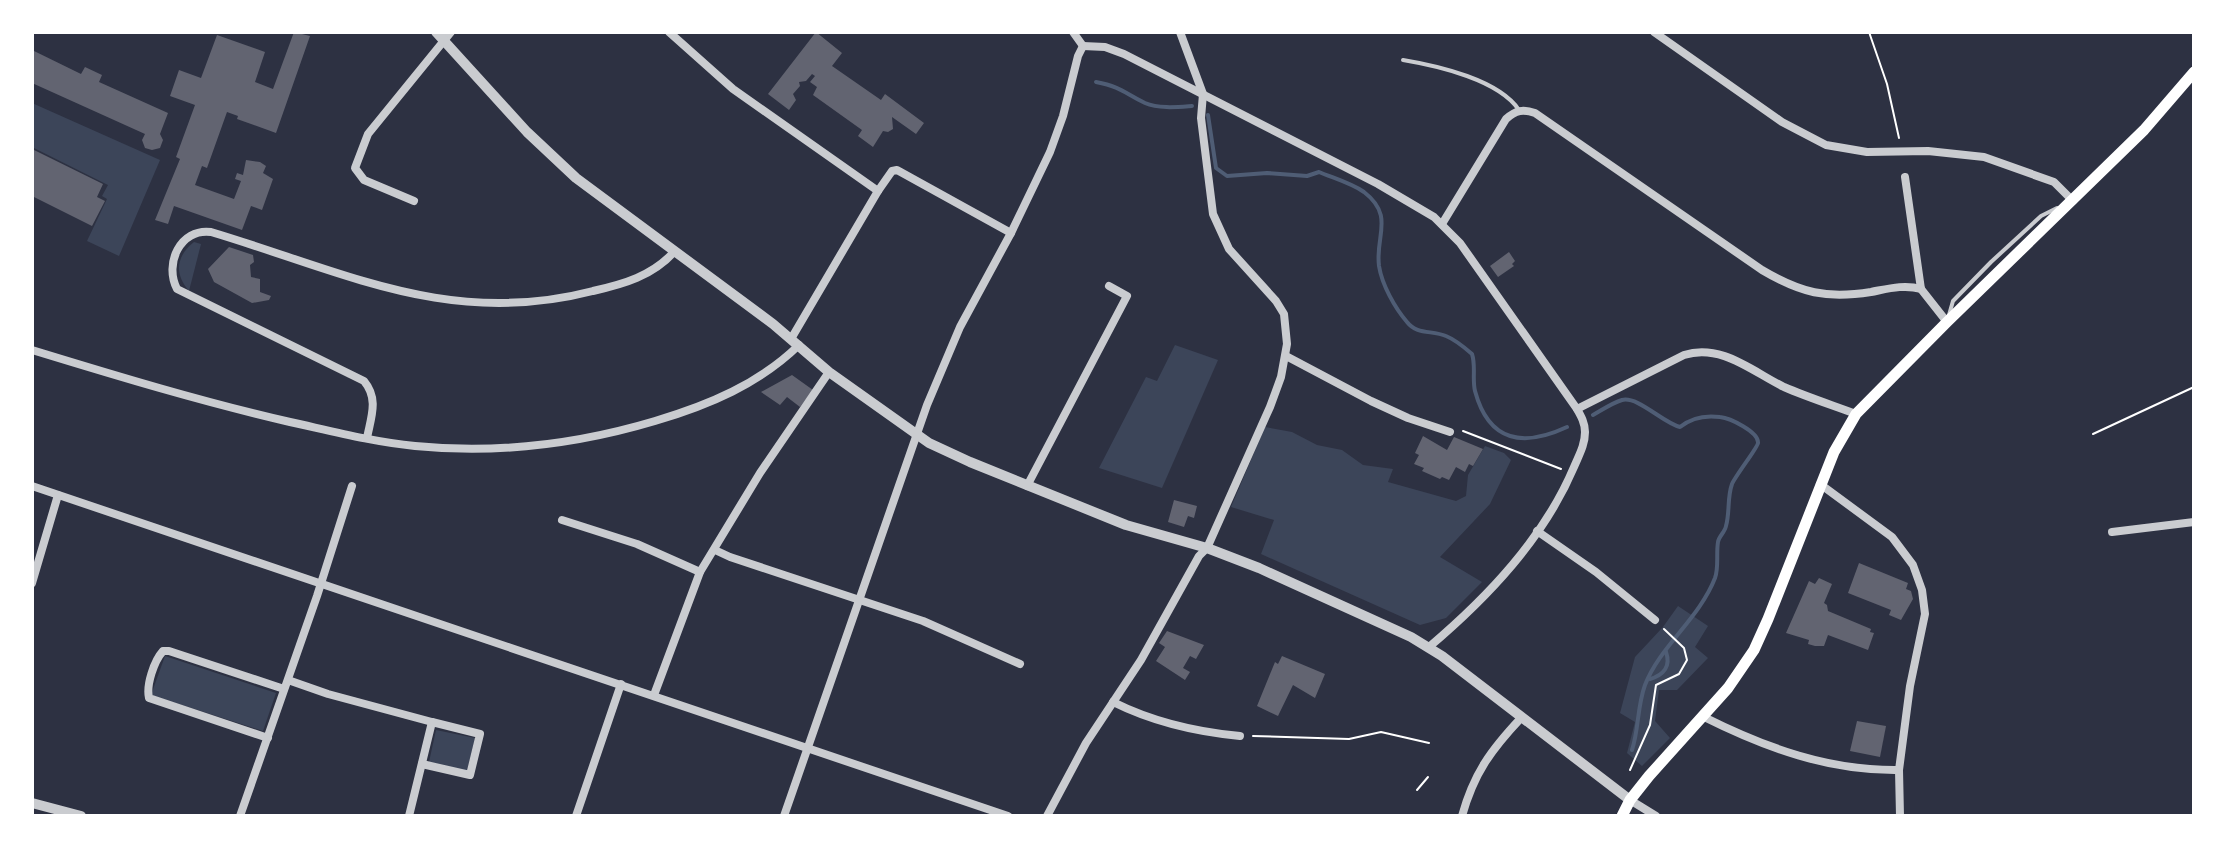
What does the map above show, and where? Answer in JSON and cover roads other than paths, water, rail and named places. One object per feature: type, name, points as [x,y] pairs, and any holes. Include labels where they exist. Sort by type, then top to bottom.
[{"type":"main road","points":[[1622,816],[1630,800],[1728,688],[1754,650],[1820,484],[1856,414],[2144,130],[2194,72]]},
{"type":"street","points":[[669,32],[733,89],[878,191]]},
{"type":"street","points":[[1073,32],[1083,46]]},
{"type":"street","points":[[1047,816],[1086,743],[1141,660],[1199,556],[1207,548],[1270,407],[1286,356],[1284,314],[1229,249],[1213,214],[1201,118],[1203,94],[1180,32]]},
{"type":"street","points":[[1654,32],[1782,122],[1810,138],[1846,150],[1961,153],[2007,164],[2054,182],[2073,201]]},
{"type":"street","points":[[414,201],[364,180],[355,168],[368,134],[443,35],[558,163],[795,342],[829,372],[916,435],[1027,486],[1126,525],[1207,548],[1314,592],[1429,647],[1630,800],[1656,816]]},
{"type":"street","points":[[1083,46],[1105,47],[1124,54],[1378,184],[1442,224],[1460,243],[1577,409],[1585,429],[1584,444],[1563,491],[1537,531],[1488,593],[1429,647]]},
{"type":"street","points":[[784,816],[916,435],[952,344],[1011,233],[1057,133],[1075,64],[1083,46]]},
{"type":"street","points":[[1442,224],[1506,119],[1520,110],[1535,113],[1762,270],[1796,288],[1815,294],[1835,295],[1904,287],[1921,289]]},
{"type":"street","points":[[32,350],[217,404],[367,438],[416,446],[483,448],[548,444],[605,435],[667,417],[731,392],[774,368],[795,342],[892,171],[897,170],[1011,233]]},
{"type":"street","points":[[1905,177],[1921,289],[1947,322]]},
{"type":"street","points":[[367,438],[374,404],[364,381],[177,289],[171,267],[176,252],[187,237],[201,231],[211,232],[426,298],[499,303],[553,300],[621,284],[657,269],[674,252]]},
{"type":"street","points":[[1027,486],[1127,296],[1109,286]]},
{"type":"street","points":[[1577,409],[1684,355],[1703,351],[1730,359],[1788,388],[1856,414]]},
{"type":"street","points":[[1286,356],[1371,401],[1420,423],[1450,432]]},
{"type":"street","points":[[654,695],[700,572],[734,512],[829,372]]},
{"type":"street","points":[[1820,484],[1892,537],[1913,565],[1922,590],[1925,614],[1908,698],[1899,770],[1900,816]]},
{"type":"street","points":[[32,486],[1008,816]]},
{"type":"street","points":[[240,816],[352,486]]},
{"type":"street","points":[[32,583],[58,495]]},
{"type":"street","points":[[562,520],[637,544],[700,572]]},
{"type":"street","points":[[2112,532],[2194,522]]},
{"type":"street","points":[[1537,531],[1596,572],[1655,620]]},
{"type":"street","points":[[715,550],[936,626],[1020,664]]},
{"type":"street","points":[[268,738],[152,700],[147,693],[159,656],[166,651],[480,734],[470,775],[422,764]]},
{"type":"street","points":[[576,816],[621,684]]},
{"type":"street","points":[[1113,702],[1139,714],[1194,730],[1240,736]]},
{"type":"street","points":[[1704,717],[1798,756],[1843,766],[1899,770]]},
{"type":"street","points":[[1462,816],[1480,768],[1521,718]]},
{"type":"street","points":[[409,816],[432,722]]},
{"type":"street","points":[[32,803],[81,816]]},
{"type":"lane","points":[[1403,60],[1445,69],[1471,79],[1507,95],[1520,110]]},
{"type":"waterway","points":[[1096,82],[1117,88],[1150,105],[1192,106]]},
{"type":"waterway","points":[[1208,115],[1216,168],[1227,176],[1267,173],[1307,176],[1319,172],[1348,183],[1373,201],[1379,209],[1382,227],[1379,266],[1390,296],[1411,326],[1450,338],[1472,354],[1475,391],[1481,408],[1499,431],[1523,438],[1567,427]]},
{"type":"waterway","points":[[1593,415],[1618,401],[1628,400],[1680,427],[1698,418],[1725,418],[1749,430],[1758,443],[1732,484],[1726,526],[1718,542],[1717,569],[1708,593],[1660,658],[1645,685],[1632,750]]},
{"type":"waterway","points":[[1650,679],[1665,669],[1668,662],[1666,652]]}]
